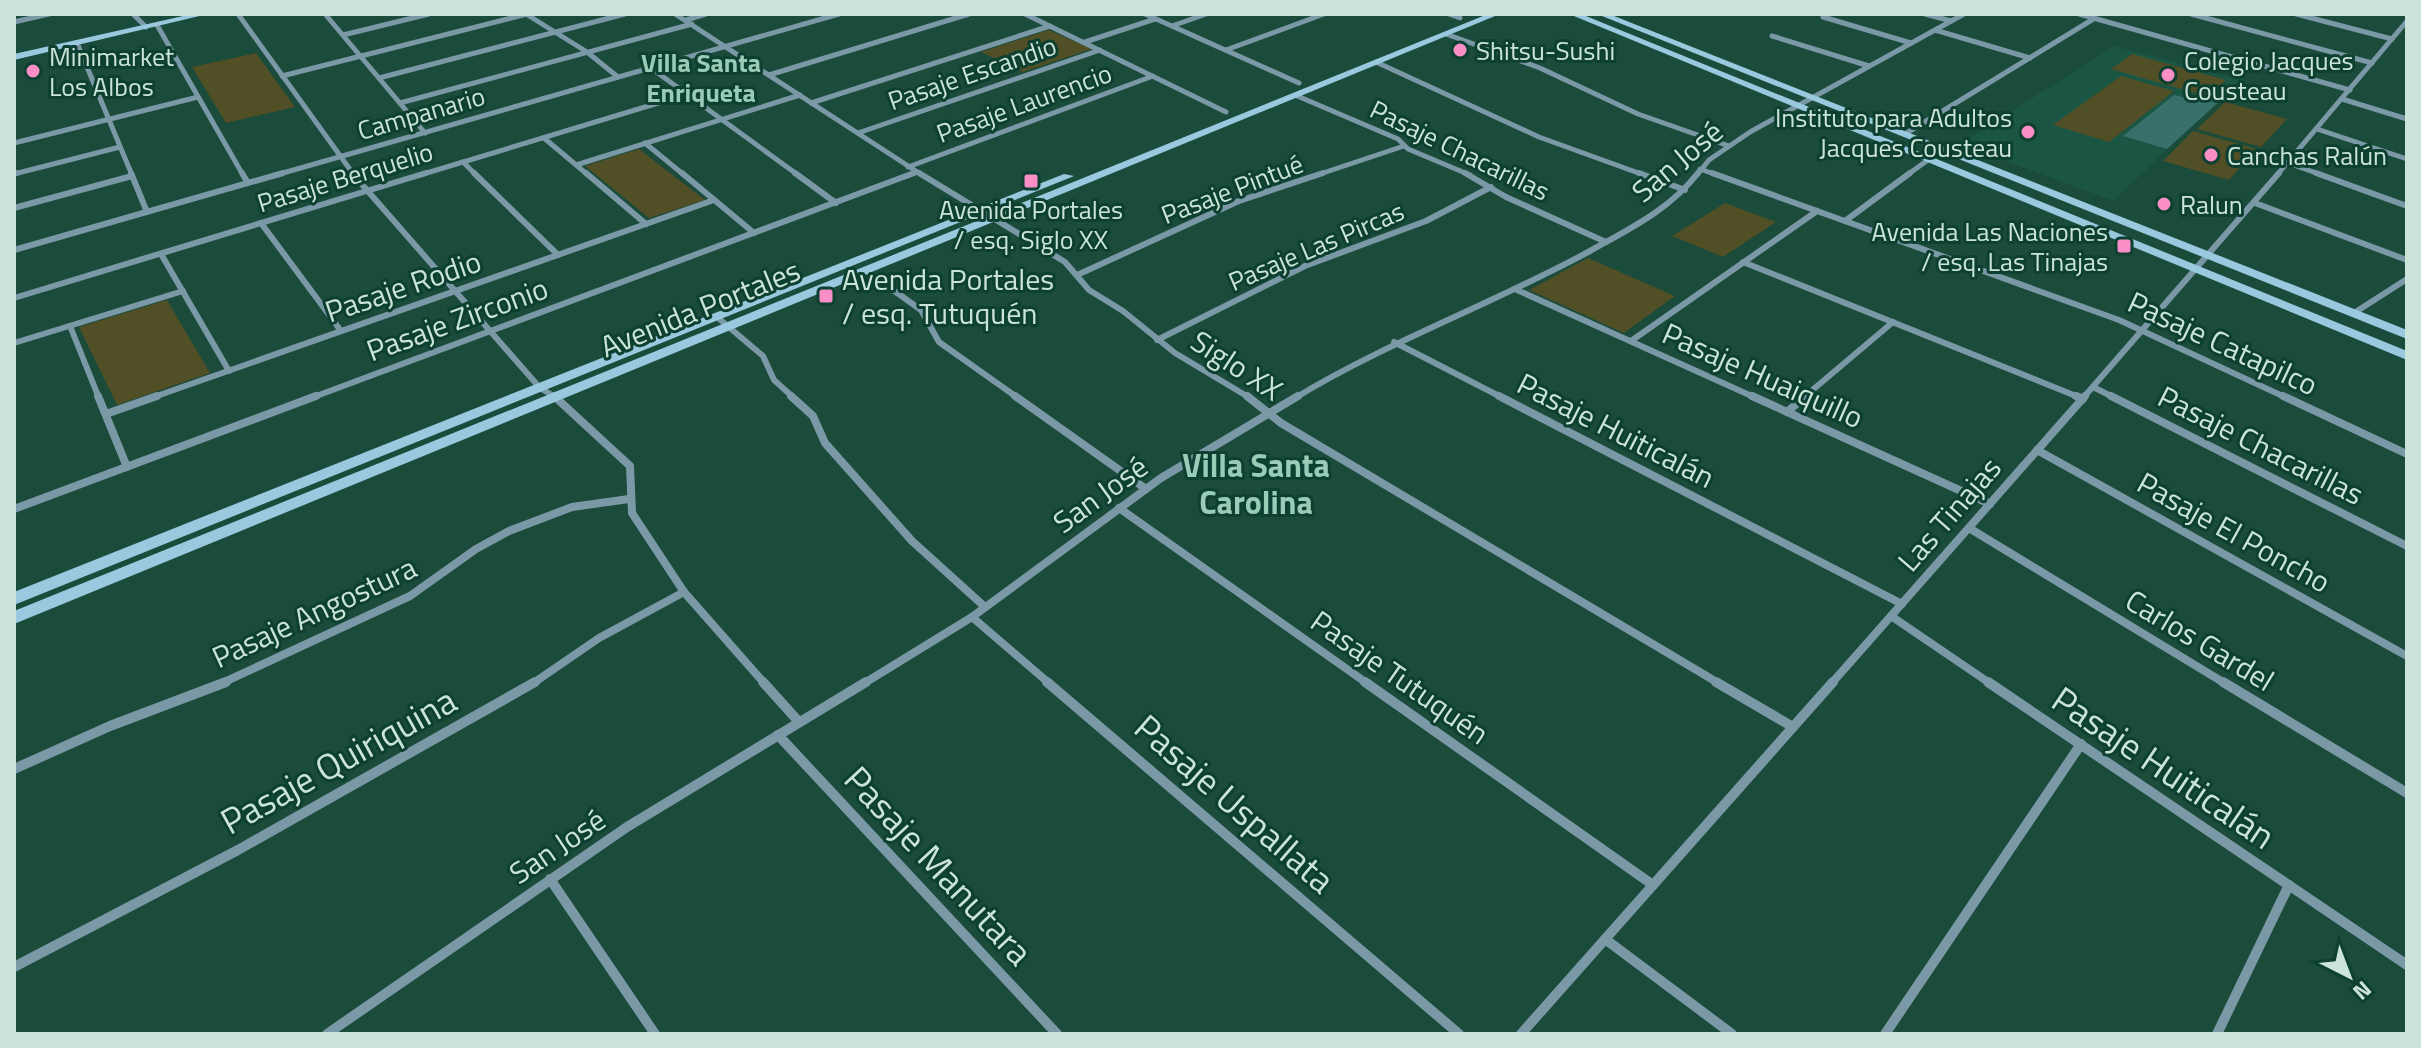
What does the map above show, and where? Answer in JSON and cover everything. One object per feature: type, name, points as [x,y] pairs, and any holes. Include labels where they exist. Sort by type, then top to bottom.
[{"type":"main road","points":[[14,57],[204,14]]},
{"type":"main road","name":"Avenida Portales","points":[[14,599],[1226,112],[1376,62],[1496,14]]},
{"type":"main road","points":[[1573,14],[2407,356]]},
{"type":"main road","points":[[1601,14],[2407,335]]},
{"type":"main road","name":"Avenida Portales","points":[[14,618],[992,219],[1297,89],[1460,15]]},
{"type":"street","points":[[14,22],[49,14]]},
{"type":"street","points":[[133,14],[146,27]]},
{"type":"street","points":[[238,14],[338,157],[540,388],[556,397],[630,466],[629,499],[632,513],[684,592],[799,722]]},
{"type":"street","points":[[327,14],[425,133]]},
{"type":"street","points":[[343,35],[429,14]]},
{"type":"street","points":[[282,76],[527,14],[587,52],[618,77]]},
{"type":"street","points":[[379,78],[625,14]]},
{"type":"street","name":"Siglo XX","points":[[675,14],[908,167],[1065,262],[1089,290],[1281,423],[1793,727]]},
{"type":"street","points":[[686,20],[706,14]]},
{"type":"street","name":"Campanario","points":[[14,250],[839,14]]},
{"type":"street","points":[[769,75],[969,14]]},
{"type":"street","points":[[1025,14],[1226,112]]},
{"type":"street","name":"Pasaje Chacarillas","points":[[1145,14],[1226,50],[1398,139],[1404,146],[1606,242]]},
{"type":"street","points":[[1172,26],[1206,14]]},
{"type":"street","points":[[1226,50],[1324,14]]},
{"type":"street","points":[[1925,14],[1951,21]]},
{"type":"street","name":"San José","points":[[327,1034],[627,827],[972,617],[1146,489],[1269,413],[1394,342],[1517,290],[1668,207],[1700,169],[1729,146],[1811,97],[1964,14]]},
{"type":"street","points":[[2079,14],[2350,90]]},
{"type":"street","points":[[2191,14],[2372,63]]},
{"type":"street","points":[[2296,14],[2392,39]]},
{"type":"street","points":[[2400,14],[2407,18]]},
{"type":"street","points":[[1823,17],[1911,43]]},
{"type":"street","points":[[1905,134],[2095,18]]},
{"type":"street","name":"Las Tinajas","points":[[1521,1034],[2198,269],[2407,18]]},
{"type":"street","points":[[1084,43],[1156,19]]},
{"type":"street","points":[[400,103],[693,24]]},
{"type":"street","points":[[157,25],[248,183]]},
{"type":"street","points":[[811,103],[1050,26]]},
{"type":"street","points":[[1935,30],[2030,58]]},
{"type":"street","points":[[1446,34],[1547,71],[1638,114],[1729,146]]},
{"type":"street","points":[[1772,36],[1869,66]]},
{"type":"street","points":[[77,43],[147,212]]},
{"type":"street","name":"Pasaje Escandio","points":[[858,133],[1100,50]]},
{"type":"street","points":[[1376,62],[1539,137],[1685,190]]},
{"type":"street","points":[[651,68],[836,203]]},
{"type":"street","name":"Pasaje Laurencio","points":[[908,167],[1153,76]]},
{"type":"street","name":"Pasaje Berquelio","points":[[14,298],[688,94]]},
{"type":"street","points":[[576,165],[800,95]]},
{"type":"street","points":[[14,143],[198,97]]},
{"type":"street","points":[[2342,99],[2407,119]]},
{"type":"street","points":[[2317,129],[2407,159]]},
{"type":"street","points":[[544,138],[646,224]]},
{"type":"street","points":[[645,143],[754,233]]},
{"type":"street","name":"Pasaje Pintué","points":[[1077,275],[1239,201],[1404,146]]},
{"type":"street","points":[[14,174],[120,147]]},
{"type":"street","points":[[1845,221],[1928,160]]},
{"type":"street","points":[[463,162],[558,255]]},
{"type":"street","points":[[2288,163],[2407,206]]},
{"type":"street","name":"Pasaje Catapilco","points":[[1700,169],[2143,330],[2407,454]]},
{"type":"street","name":"Pasaje Zirconio","points":[[14,509],[917,172]]},
{"type":"street","points":[[14,208],[132,176]]},
{"type":"street","name":"Pasaje Las Pircas","points":[[1157,340],[1305,266],[1426,221],[1491,187]]},
{"type":"street","name":"Pasaje Rodio","points":[[106,414],[714,200]]},
{"type":"street","points":[[2255,203],[2407,260]]},
{"type":"street","points":[[1631,341],[1817,211]]},
{"type":"street","points":[[261,223],[341,331]]},
{"type":"street","points":[[161,254],[229,371]]},
{"type":"street","points":[[1743,262],[2083,399]]},
{"type":"street","points":[[865,270],[921,310],[939,342],[1146,489]]},
{"type":"street","points":[[2354,313],[2407,279]]},
{"type":"street","name":"Pasaje Huaiquillo","points":[[1517,290],[1990,504]]},
{"type":"street","points":[[14,343],[183,291]]},
{"type":"street","points":[[717,317],[763,356],[774,380],[813,416],[825,443],[912,541],[985,607]]},
{"type":"street","points":[[1787,412],[1893,322]]},
{"type":"street","points":[[70,326],[127,467]]},
{"type":"street","name":"Pasaje Huiticalán","points":[[1394,342],[1902,604]]},
{"type":"street","name":"Pasaje Chacarillas","points":[[2093,387],[2407,546]]},
{"type":"street","name":"Pasaje El Poncho","points":[[2037,450],[2407,656]]},
{"type":"street","name":"Pasaje Angostura","points":[[14,769],[110,726],[227,681],[399,602],[422,591],[487,543],[587,501],[629,499]]},
{"type":"street","name":"Pasaje Tutuquén","points":[[1119,508],[1653,885]]},
{"type":"street","name":"Carlos Gardel","points":[[1969,528],[2407,793]]},
{"type":"street","name":"Pasaje Quiriquina","points":[[14,967],[238,850],[432,738],[523,690],[599,638],[684,592]]},
{"type":"street","name":"Pasaje Huiticalán","points":[[1891,616],[2407,965]]},
{"type":"street","name":"Pasaje Uspallata","points":[[972,617],[1459,1034]]},
{"type":"street","name":"Pasaje Manutara","points":[[778,735],[1057,1034]]},
{"type":"street","points":[[1885,1034],[2081,744]]},
{"type":"street","points":[[550,879],[655,1034]]},
{"type":"street","points":[[2217,1034],[2289,885]]},
{"type":"street","points":[[1605,939],[1732,1034]]},
{"type":"shaded area","points":[[1049,30],[1092,49],[1023,72],[981,52]]},
{"type":"shaded area","name":"Colegio Jacques Cousteau","points":[[2114,46],[2247,81],[2220,100],[2113,201],[1960,144]]},
{"type":"shaded area","points":[[256,53],[295,107],[226,123],[192,67]]},
{"type":"shaded area","name":"Colegio Jacques Cousteau","points":[[2132,54],[2226,80],[2206,96],[2111,69]]},
{"type":"shaded area","points":[[2121,76],[2174,91],[2109,142],[2053,125]]},
{"type":"shaded area","name":"Canchas Ralún","points":[[2225,102],[2287,119],[2261,147],[2197,129]]},
{"type":"shaded area","name":"Canchas Ralún","points":[[2193,131],[2257,149],[2229,180],[2163,161]]},
{"type":"shaded area","points":[[639,149],[705,200],[649,218],[585,166]]},
{"type":"shaded area","points":[[1725,203],[1776,222],[1723,257],[1672,236]]},
{"type":"shaded area","points":[[1588,258],[1675,296],[1624,333],[1529,290]]},
{"type":"shaded area","points":[[167,300],[210,373],[117,405],[79,327]]},
{"type":"building","points":[[2174,95],[2223,98],[2167,149],[2123,136]]},
{"type":"place","name":"Shitsu-Sushi","points":[[1460,50]]},
{"type":"place","name":"Minimarket Los Albos","points":[[33,71]]},
{"type":"place","name":"Colegio Jacques Cousteau","points":[[2168,75]]},
{"type":"place","name":"Instituto para Adultos Jacques Cousteau","points":[[2028,132]]},
{"type":"place","name":"Canchas Ralún","points":[[2211,155]]},
{"type":"place","name":"Avenida Portales / esq. Siglo XX","points":[[1031,181]]},
{"type":"place","name":"Ralun","points":[[2164,204]]},
{"type":"place","name":"Avenida Las Naciones / esq. Las Tinajas","points":[[2124,246]]},
{"type":"place","name":"Avenida Portales / esq. Tutuquén","points":[[826,296]]},
{"type":"district","name":"Villa Santa Enriqueta","points":[[701,77]]},
{"type":"district","name":"Villa Santa Carolina","points":[[1256,484]]}]
